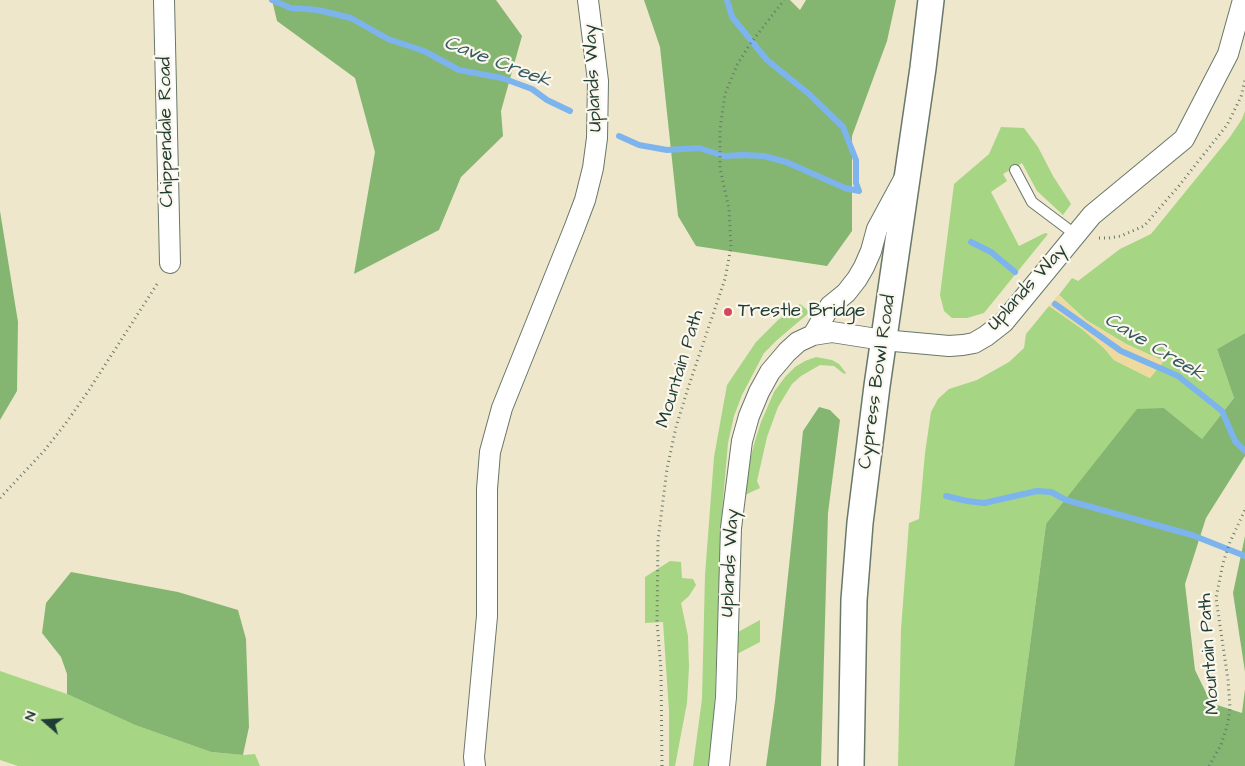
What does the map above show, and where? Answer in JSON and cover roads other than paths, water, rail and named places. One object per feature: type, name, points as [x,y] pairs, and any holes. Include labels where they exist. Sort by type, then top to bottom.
[{"type":"street","name":"Chippendale Road","points":[[164,0],[170,263]]},
{"type":"street","name":"Uplands Way","points":[[475,766],[487,616],[487,489],[490,452],[502,408],[574,229],[593,168],[597,138],[598,81],[588,0]]},
{"type":"street","name":"Cypress Bowl Road","points":[[851,766],[853,639],[859,542],[883,340],[909,171],[931,0]]},
{"type":"street","name":"Uplands Way","points":[[719,766],[726,698],[731,528],[742,441],[758,392],[770,372],[786,352],[812,334],[832,332],[883,340],[949,346],[974,343],[1004,322],[1092,215],[1184,139],[1228,54],[1243,0]]},
{"type":"street","points":[[812,334],[830,306],[846,293],[864,267],[871,252],[877,229],[909,171]]},
{"type":"lane","points":[[1014,170],[1032,202],[1076,234]]},
{"type":"waterway","name":"Cave Creek","points":[[272,0],[291,8],[318,10],[351,18],[388,39],[424,51],[459,70],[502,78],[532,89],[547,100],[570,111]]},
{"type":"waterway","points":[[727,0],[732,17],[767,60],[809,94],[843,127],[856,160],[856,183],[859,191]]},
{"type":"waterway","points":[[619,136],[639,145],[667,150],[699,148],[724,156],[764,156],[786,162],[845,188],[859,191]]},
{"type":"waterway","name":"Cave Creek","points":[[971,242],[991,252],[1015,272]]},
{"type":"waterway","name":"Cave Creek","points":[[1055,304],[1121,351],[1178,376],[1222,411],[1235,441],[1245,451]]},
{"type":"waterway","points":[[946,496],[984,503],[1037,491],[1051,492],[1066,500],[1192,535],[1245,556]]},
{"type":"place","name":"Trestle Bridge","points":[[728,312]]}]
